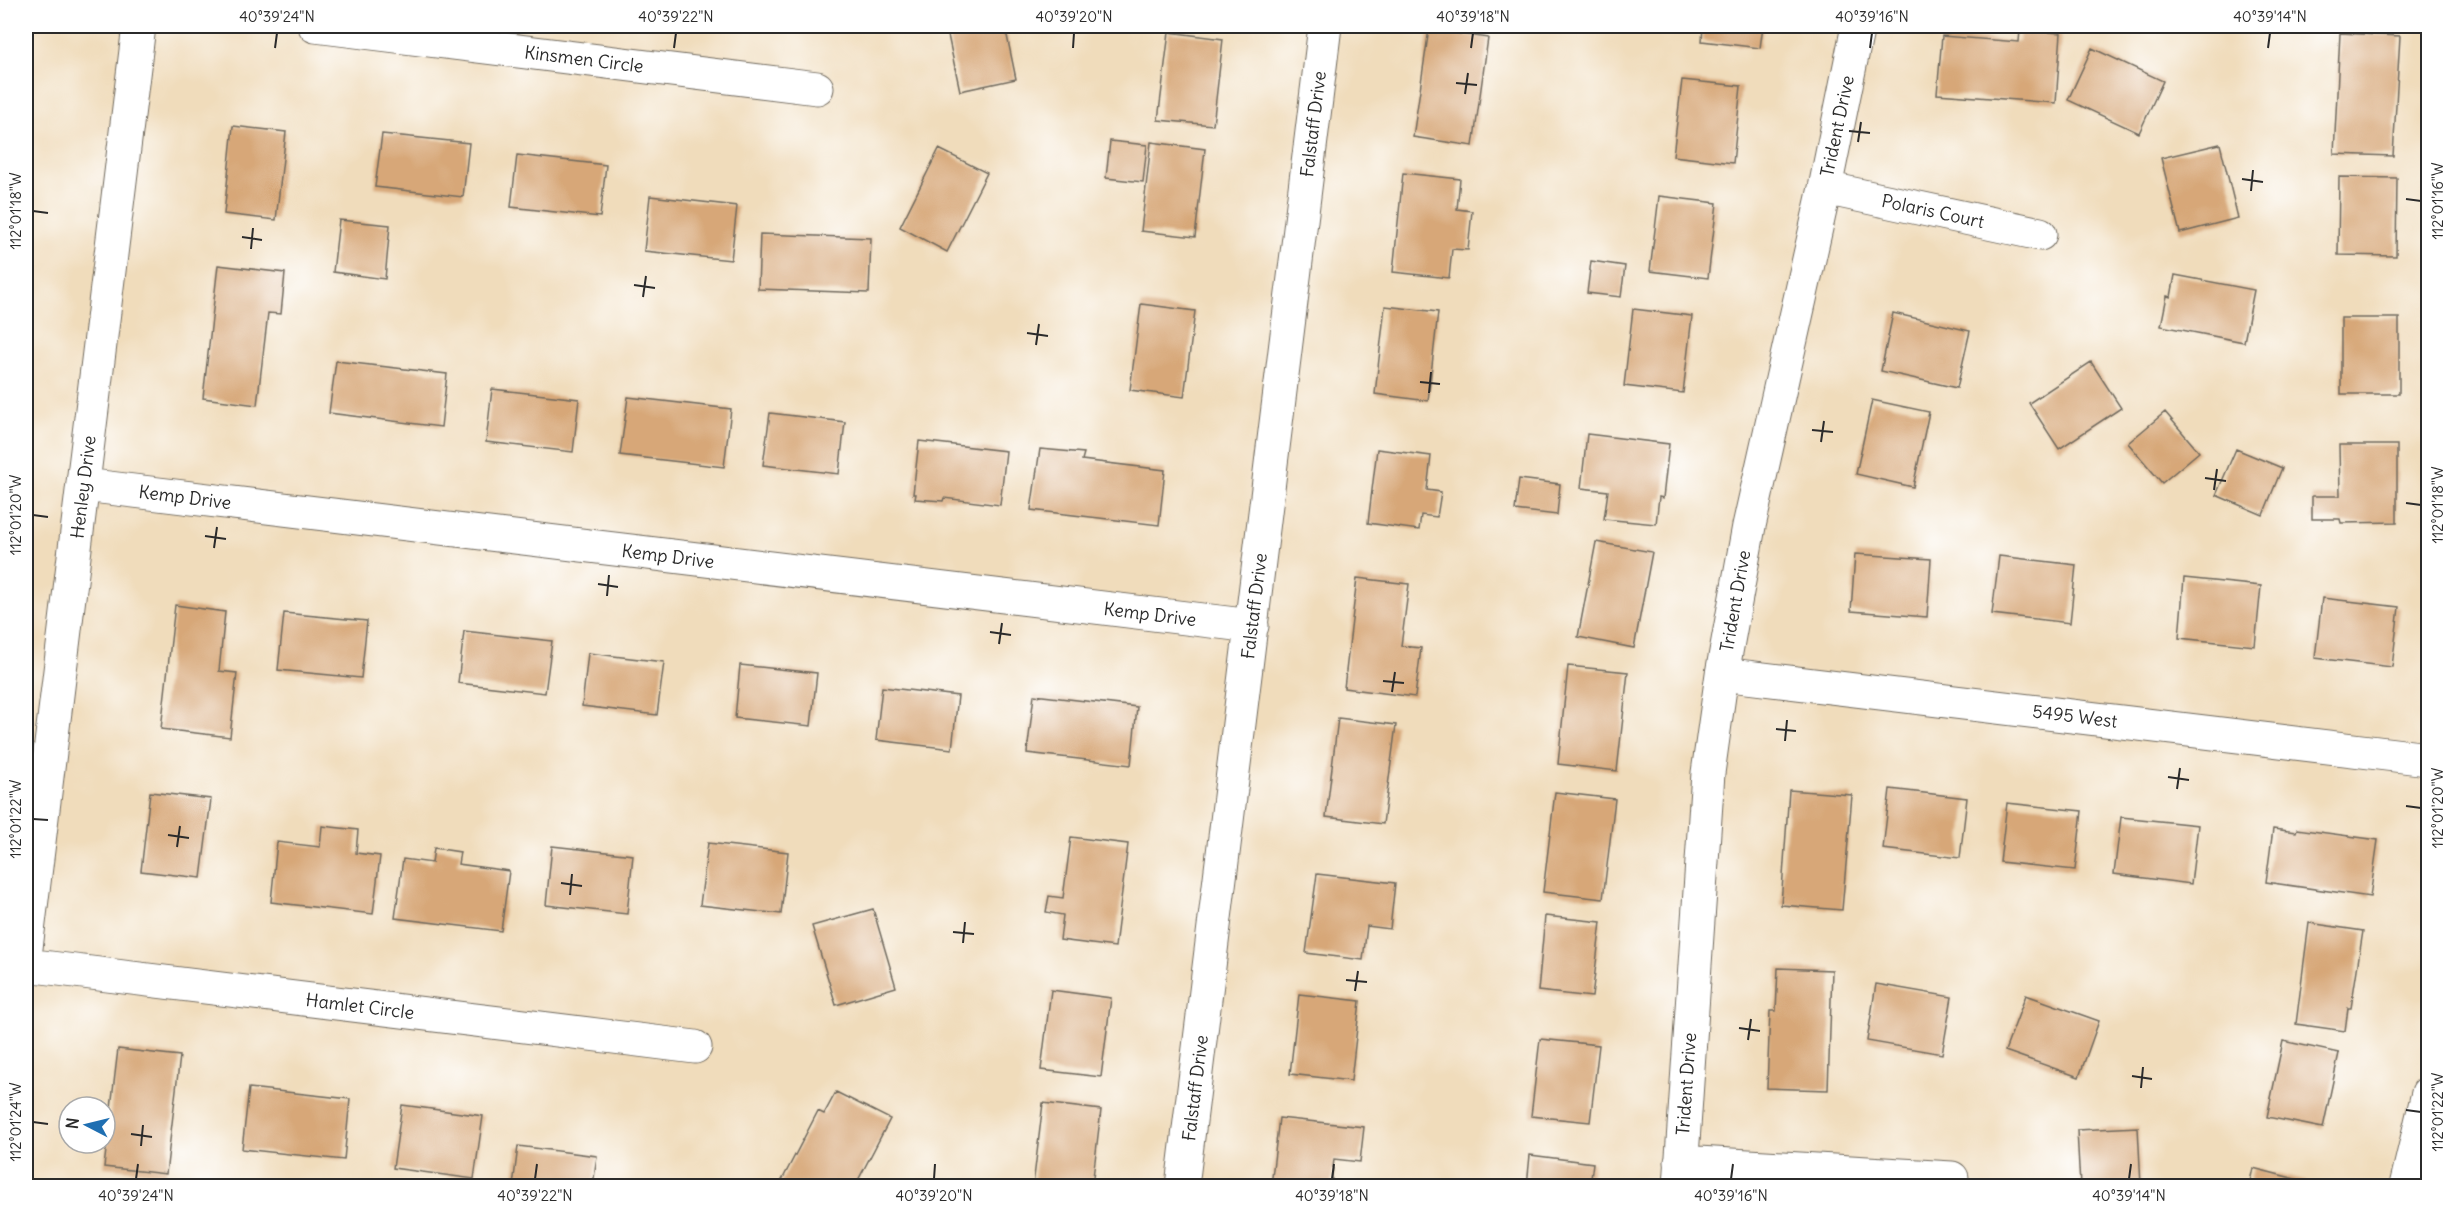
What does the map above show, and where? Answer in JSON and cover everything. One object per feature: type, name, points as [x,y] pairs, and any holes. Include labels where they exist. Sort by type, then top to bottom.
[{"type":"street","name":"Henley Drive","points":[[26,948],[139,26]]},
{"type":"street","name":"Kinsmen Circle","points":[[315,26],[817,88]]},
{"type":"street","name":"Falstaff Drive","points":[[1182,1186],[1325,26]]},
{"type":"street","name":"Trident Drive","points":[[1680,1174],[1708,773],[1722,674],[1749,526],[1825,188],[1858,26]]},
{"type":"street","name":"Polaris Court","points":[[1825,188],[2040,234]]},
{"type":"street","name":"Kemp Drive","points":[[84,485],[1252,626]]},
{"type":"street","name":"5495 West","points":[[1722,674],[2428,759]]},
{"type":"street","name":"Hamlet Circle","points":[[26,965],[695,1047]]},
{"type":"street","points":[[2406,1186],[2428,1093]]},
{"type":"street","points":[[1680,1174],[1952,1178]]},
{"type":"building","points":[[946,26],[1005,26],[1016,79],[960,91]]},
{"type":"building","points":[[1703,26],[1763,26],[1760,48],[1702,41]]},
{"type":"building","points":[[1429,29],[1488,38],[1473,146],[1413,137]]},
{"type":"building","points":[[2020,30],[2061,33],[2056,103],[1937,94],[1942,36],[2019,42]]},
{"type":"building","points":[[1169,32],[1223,39],[1213,125],[1158,120]]},
{"type":"building","points":[[2340,33],[2400,36],[2393,156],[2334,154]]},
{"type":"building","points":[[2092,48],[2163,81],[2139,133],[2068,100]]},
{"type":"building","points":[[1682,80],[1741,86],[1733,163],[1673,156]]},
{"type":"building","points":[[233,126],[286,132],[276,220],[224,214]]},
{"type":"building","points":[[382,134],[469,143],[463,197],[375,187]]},
{"type":"building","points":[[1110,141],[1147,145],[1143,182],[1106,178]]},
{"type":"building","points":[[1151,142],[1205,149],[1195,237],[1141,231]]},
{"type":"building","points":[[2220,144],[2238,218],[2180,233],[2161,158]]},
{"type":"building","points":[[939,149],[987,173],[947,252],[900,227]]},
{"type":"building","points":[[517,155],[606,165],[600,217],[511,207]]},
{"type":"building","points":[[1403,173],[1460,179],[1457,209],[1472,211],[1468,250],[1452,249],[1449,278],[1393,272]]},
{"type":"building","points":[[2339,177],[2397,178],[2396,256],[2338,255]]},
{"type":"building","points":[[650,196],[737,206],[731,260],[644,251]]},
{"type":"building","points":[[1659,196],[1717,203],[1708,278],[1650,271]]},
{"type":"building","points":[[339,220],[390,225],[385,279],[333,272]]},
{"type":"building","points":[[760,234],[871,238],[869,293],[758,289]]},
{"type":"building","points":[[1591,261],[1625,266],[1621,297],[1587,293]]},
{"type":"building","points":[[218,265],[285,273],[281,314],[268,313],[257,405],[203,398]]},
{"type":"building","points":[[2175,275],[2254,290],[2244,342],[2161,326],[2167,296],[2171,297]]},
{"type":"building","points":[[1141,304],[1195,311],[1184,397],[1130,390]]},
{"type":"building","points":[[1385,306],[1438,312],[1428,401],[1375,394]]},
{"type":"building","points":[[1633,309],[1692,316],[1683,393],[1624,386]]},
{"type":"building","points":[[1893,313],[1970,331],[1957,388],[1881,371]]},
{"type":"building","points":[[2341,318],[2399,318],[2399,394],[2341,394]]},
{"type":"building","points":[[336,361],[447,374],[441,427],[329,413]]},
{"type":"building","points":[[2091,362],[2121,408],[2059,449],[2029,403]]},
{"type":"building","points":[[492,389],[579,399],[573,452],[486,442]]},
{"type":"building","points":[[628,397],[731,409],[724,467],[620,455]]},
{"type":"building","points":[[1872,400],[1929,412],[1913,487],[1856,474]]},
{"type":"building","points":[[2165,412],[2199,452],[2162,483],[2128,443]]},
{"type":"building","points":[[770,413],[845,422],[839,474],[763,465]]},
{"type":"building","points":[[1587,434],[1669,444],[1663,498],[1659,497],[1656,524],[1604,519],[1608,491],[1581,488]]},
{"type":"building","points":[[919,441],[1006,451],[1000,505],[944,498],[943,501],[915,499],[916,494],[913,494]]},
{"type":"building","points":[[2339,445],[2397,445],[2397,522],[2341,523],[2340,519],[2312,519],[2312,496],[2340,496]]},
{"type":"building","points":[[1040,449],[1084,453],[1082,460],[1165,470],[1159,525],[1031,510]]},
{"type":"building","points":[[1377,449],[1431,456],[1427,490],[1441,492],[1437,517],[1421,515],[1419,530],[1368,523]]},
{"type":"building","points":[[2236,449],[2282,468],[2263,515],[2216,495]]},
{"type":"building","points":[[1519,479],[1560,484],[1557,515],[1515,510]]},
{"type":"building","points":[[1596,542],[1652,552],[1634,648],[1578,637]]},
{"type":"building","points":[[1855,554],[1931,559],[1927,617],[1851,611]]},
{"type":"building","points":[[1999,556],[2076,565],[2070,623],[1992,614]]},
{"type":"building","points":[[1357,578],[1409,584],[1401,646],[1421,648],[1415,697],[1344,688]]},
{"type":"building","points":[[2184,578],[2261,586],[2255,646],[2179,638]]},
{"type":"building","points":[[2322,598],[2399,607],[2392,667],[2315,658]]},
{"type":"building","points":[[175,605],[225,612],[219,671],[237,673],[230,737],[161,729]]},
{"type":"building","points":[[284,613],[367,621],[361,678],[278,670]]},
{"type":"building","points":[[464,631],[552,641],[545,693],[458,683]]},
{"type":"building","points":[[588,653],[664,662],[657,715],[582,706]]},
{"type":"building","points":[[740,665],[817,673],[811,726],[735,718]]},
{"type":"building","points":[[1568,666],[1628,672],[1617,771],[1558,764]]},
{"type":"building","points":[[882,687],[958,696],[952,749],[876,740]]},
{"type":"building","points":[[1034,695],[1137,707],[1131,765],[1027,753]]},
{"type":"building","points":[[1338,718],[1396,725],[1383,824],[1326,817]]},
{"type":"building","points":[[1890,789],[1967,798],[1960,858],[1883,849]]},
{"type":"building","points":[[1789,790],[1852,795],[1842,910],[1781,905]]},
{"type":"building","points":[[150,792],[211,799],[201,878],[141,871]]},
{"type":"building","points":[[1555,792],[1615,799],[1603,899],[1543,892]]},
{"type":"building","points":[[2007,803],[2082,811],[2075,870],[2000,862]]},
{"type":"building","points":[[2121,817],[2198,825],[2191,884],[2114,874]]},
{"type":"building","points":[[322,826],[358,830],[356,853],[380,856],[373,914],[271,902],[277,842],[320,847]]},
{"type":"building","points":[[2273,829],[2296,832],[2297,829],[2378,840],[2370,897],[2266,882]]},
{"type":"building","points":[[1071,837],[1128,844],[1115,947],[1060,940],[1063,915],[1046,912],[1049,896],[1063,898]]},
{"type":"building","points":[[708,843],[788,852],[781,914],[700,905]]},
{"type":"building","points":[[552,846],[633,855],[627,914],[546,905]]},
{"type":"building","points":[[434,848],[460,852],[458,864],[509,871],[501,931],[395,918],[403,859],[432,863]]},
{"type":"building","points":[[1317,874],[1395,883],[1390,929],[1367,926],[1363,960],[1306,953]]},
{"type":"building","points":[[873,909],[896,987],[836,1005],[812,926]]},
{"type":"building","points":[[1545,916],[1601,922],[1592,997],[1538,991]]},
{"type":"building","points":[[2309,923],[2363,931],[2351,1008],[2348,1008],[2345,1031],[2296,1024]]},
{"type":"building","points":[[1778,968],[1832,970],[1828,1090],[1767,1088],[1770,1011],[1776,1011]]},
{"type":"building","points":[[1876,984],[1952,997],[1942,1054],[1867,1041]]},
{"type":"building","points":[[1051,990],[1111,998],[1101,1077],[1041,1070]]},
{"type":"building","points":[[1299,994],[1360,1001],[1351,1081],[1290,1074]]},
{"type":"building","points":[[2026,995],[2099,1021],[2079,1077],[2005,1051]]},
{"type":"building","points":[[1540,1039],[1599,1045],[1590,1122],[1531,1116]]},
{"type":"building","points":[[2283,1041],[2339,1053],[2323,1128],[2267,1117]]},
{"type":"building","points":[[118,1049],[180,1056],[166,1174],[104,1167],[105,1155],[117,1155],[117,1095],[113,1095]]},
{"type":"building","points":[[249,1088],[350,1099],[344,1160],[242,1149]]},
{"type":"building","points":[[836,1092],[890,1119],[855,1186],[779,1186],[818,1111],[824,1114]]},
{"type":"building","points":[[1043,1103],[1101,1110],[1092,1186],[1033,1186]]},
{"type":"building","points":[[402,1105],[483,1116],[474,1179],[393,1168]]},
{"type":"building","points":[[1279,1118],[1364,1127],[1360,1162],[1334,1159],[1331,1186],[1271,1186]]},
{"type":"building","points":[[2138,1127],[2141,1186],[2080,1186],[2077,1130]]},
{"type":"building","points":[[518,1146],[597,1156],[593,1186],[513,1186]]},
{"type":"building","points":[[1530,1155],[1593,1163],[1590,1186],[1527,1186]]},
{"type":"building","points":[[2253,1168],[2311,1183],[2310,1186],[2249,1186]]}]
